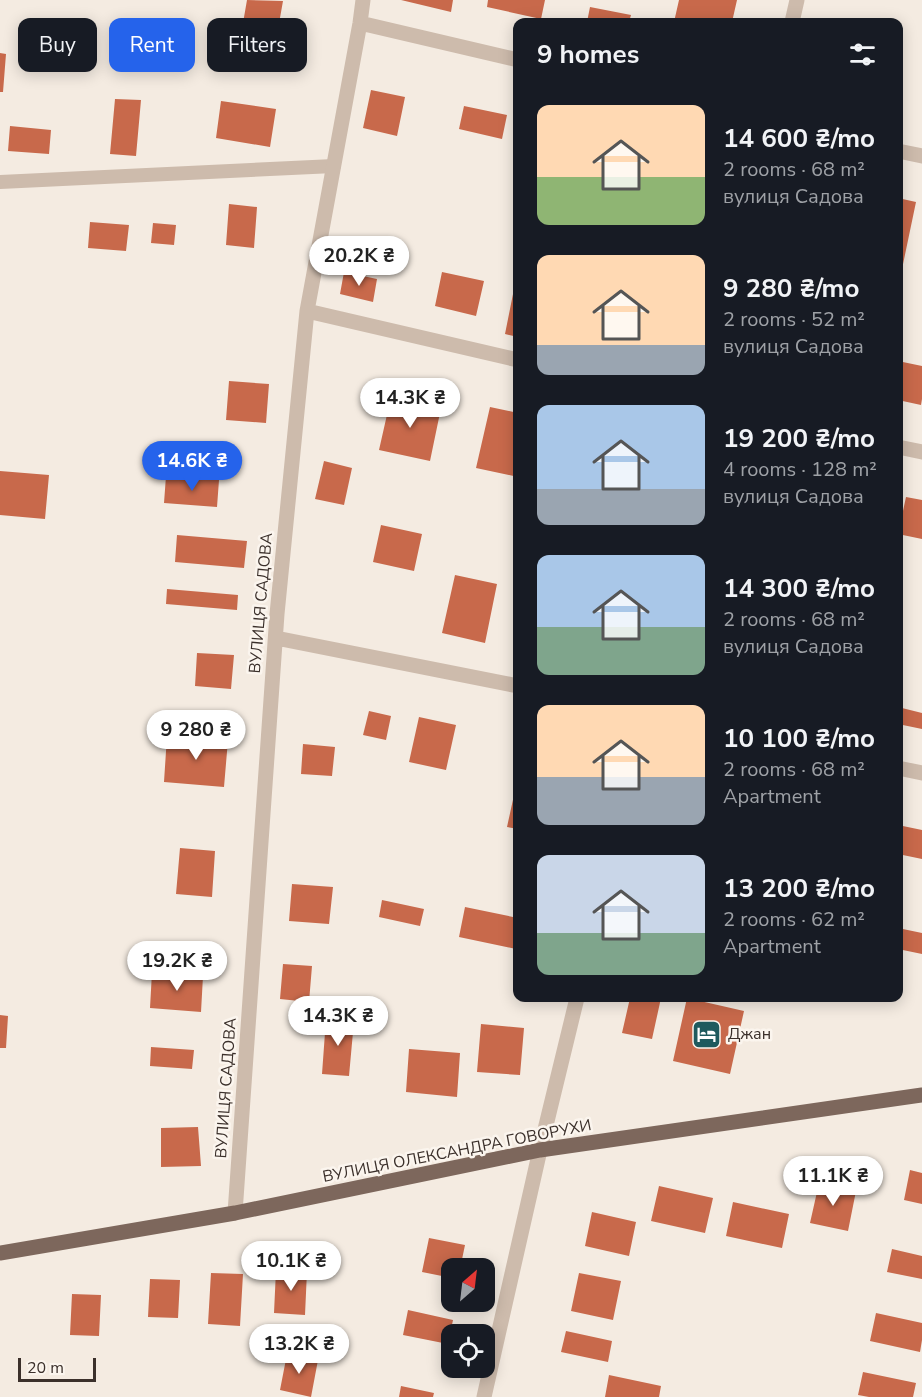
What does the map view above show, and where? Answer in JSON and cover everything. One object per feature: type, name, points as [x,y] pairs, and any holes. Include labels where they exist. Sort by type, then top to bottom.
[{"type":"main road","name":"ВУЛИЦЯ ОЛЕКСАНДРА ГОВОРУХИ","points":[[0,1253],[235,1213],[540,1150],[922,1095]]},
{"type":"street","name":"ВУЛИЦЯ САДОВА","points":[[235,1213],[276,638],[307,310],[363,0]]},
{"type":"street","points":[[793,18],[797,0]]},
{"type":"street","points":[[360,23],[513,59]]},
{"type":"street","points":[[903,152],[922,156]]},
{"type":"street","points":[[307,310],[513,359]]},
{"type":"street","points":[[903,448],[922,452]]},
{"type":"street","points":[[276,638],[513,685]]},
{"type":"street","points":[[903,769],[922,773]]},
{"type":"street","points":[[484,1397],[576,1002]]},
{"type":"lane","points":[[0,182],[334,166]]},
{"type":"building","points":[[247,0],[283,1],[280,18],[244,18]]},
{"type":"building","points":[[401,0],[453,0],[451,12]]},
{"type":"building","points":[[488,0],[545,0],[541,18],[487,7]]},
{"type":"building","points":[[679,0],[737,0],[733,18],[675,18]]},
{"type":"building","points":[[590,7],[631,15],[630,18],[588,18]]},
{"type":"building","points":[[0,53],[6,54],[3,92],[0,92]]},
{"type":"building","points":[[371,90],[405,97],[397,136],[363,128]]},
{"type":"building","points":[[115,99],[141,100],[136,156],[110,154]]},
{"type":"building","points":[[221,101],[276,109],[270,147],[216,138]]},
{"type":"building","points":[[464,106],[507,115],[502,139],[459,129]]},
{"type":"building","points":[[10,126],[51,130],[49,154],[8,151]]},
{"type":"building","points":[[903,199],[916,202],[903,264]]},
{"type":"building","points":[[229,204],[257,207],[254,248],[226,245]]},
{"type":"building","points":[[90,222],[129,225],[126,251],[88,248]]},
{"type":"building","points":[[153,223],[176,225],[174,245],[151,243]]},
{"type":"building","points":[[344,272],[377,279],[373,302],[340,294]]},
{"type":"building","points":[[442,272],[484,281],[476,316],[435,306]]},
{"type":"building","points":[[513,294],[513,336],[505,334]]},
{"type":"building","points":[[903,362],[922,366],[921,405],[903,401]]},
{"type":"building","points":[[229,381],[269,384],[266,423],[226,420]]},
{"type":"building","points":[[391,397],[441,408],[430,461],[379,450]]},
{"type":"building","points":[[490,407],[513,412],[513,476],[476,468]]},
{"type":"building","points":[[324,461],[352,468],[344,505],[315,499]]},
{"type":"building","points":[[0,471],[49,475],[45,519],[0,515]]},
{"type":"building","points":[[166,476],[219,480],[217,507],[164,503]]},
{"type":"building","points":[[906,497],[922,500],[922,539],[903,535],[903,511]]},
{"type":"building","points":[[381,525],[422,534],[414,571],[373,562]]},
{"type":"building","points":[[177,535],[247,541],[244,568],[175,562]]},
{"type":"building","points":[[455,575],[497,584],[485,643],[442,633]]},
{"type":"building","points":[[167,589],[238,595],[237,610],[166,604]]},
{"type":"building","points":[[197,653],[234,655],[231,689],[195,686]]},
{"type":"building","points":[[903,708],[922,713],[922,729],[903,725]]},
{"type":"building","points":[[369,711],[391,716],[386,740],[363,735]]},
{"type":"building","points":[[419,717],[456,725],[446,770],[409,762]]},
{"type":"building","points":[[167,736],[228,740],[224,787],[164,782]]},
{"type":"building","points":[[303,744],[335,747],[332,776],[301,774]]},
{"type":"building","points":[[513,800],[513,828],[507,827]]},
{"type":"building","points":[[903,826],[922,830],[922,859],[903,855]]},
{"type":"building","points":[[180,848],[215,851],[212,897],[176,894]]},
{"type":"building","points":[[292,884],[333,887],[329,924],[289,921]]},
{"type":"building","points":[[382,900],[424,909],[420,926],[379,917]]},
{"type":"building","points":[[465,907],[513,917],[513,948],[459,937]]},
{"type":"building","points":[[903,929],[922,933],[922,954],[903,950]]},
{"type":"building","points":[[283,964],[312,966],[309,1002],[280,999]]},
{"type":"building","points":[[152,972],[203,976],[201,1012],[150,1008]]},
{"type":"building","points":[[629,1002],[660,1002],[652,1039],[622,1033]]},
{"type":"building","points":[[686,1002],[705,1002],[744,1011],[730,1074],[673,1061]]},
{"type":"building","points":[[0,1015],[8,1016],[6,1048],[0,1048]]},
{"type":"building","points":[[326,1019],[354,1021],[349,1076],[322,1074]]},
{"type":"building","points":[[481,1024],[524,1028],[520,1075],[477,1072]]},
{"type":"building","points":[[151,1047],[194,1050],[192,1069],[150,1066]]},
{"type":"building","points":[[409,1049],[460,1053],[457,1097],[406,1092]]},
{"type":"building","points":[[198,1127],[201,1166],[161,1167],[161,1128]]},
{"type":"building","points":[[910,1170],[922,1173],[922,1204],[904,1200]]},
{"type":"building","points":[[819,1183],[856,1191],[848,1231],[810,1223]]},
{"type":"building","points":[[659,1186],[713,1198],[705,1233],[651,1221]]},
{"type":"building","points":[[733,1202],[789,1214],[782,1248],[726,1236]]},
{"type":"building","points":[[592,1212],[636,1222],[629,1256],[585,1246]]},
{"type":"building","points":[[429,1238],[465,1245],[462,1258],[441,1258],[441,1276],[422,1272]]},
{"type":"building","points":[[892,1249],[922,1256],[922,1279],[887,1272]]},
{"type":"building","points":[[276,1270],[307,1271],[305,1315],[274,1313]]},
{"type":"building","points":[[211,1273],[243,1274],[240,1326],[208,1324]]},
{"type":"building","points":[[579,1273],[621,1281],[613,1320],[571,1311]]},
{"type":"building","points":[[150,1279],[180,1280],[178,1318],[148,1317]]},
{"type":"building","points":[[72,1294],[101,1295],[99,1336],[70,1335]]},
{"type":"building","points":[[408,1310],[453,1320],[452,1324],[441,1324],[441,1343],[403,1335]]},
{"type":"building","points":[[876,1313],[922,1323],[920,1352],[870,1341]]},
{"type":"building","points":[[566,1331],[612,1341],[608,1362],[561,1352]]},
{"type":"building","points":[[287,1354],[318,1360],[311,1397],[280,1390]]},
{"type":"building","points":[[863,1372],[916,1383],[913,1397],[858,1395]]},
{"type":"building","points":[[609,1375],[661,1386],[659,1397],[605,1397]]},
{"type":"building","points":[[401,1386],[434,1393],[433,1397],[399,1397]]},
{"type":"place","name":"Джан","points":[[707,1034]]}]
